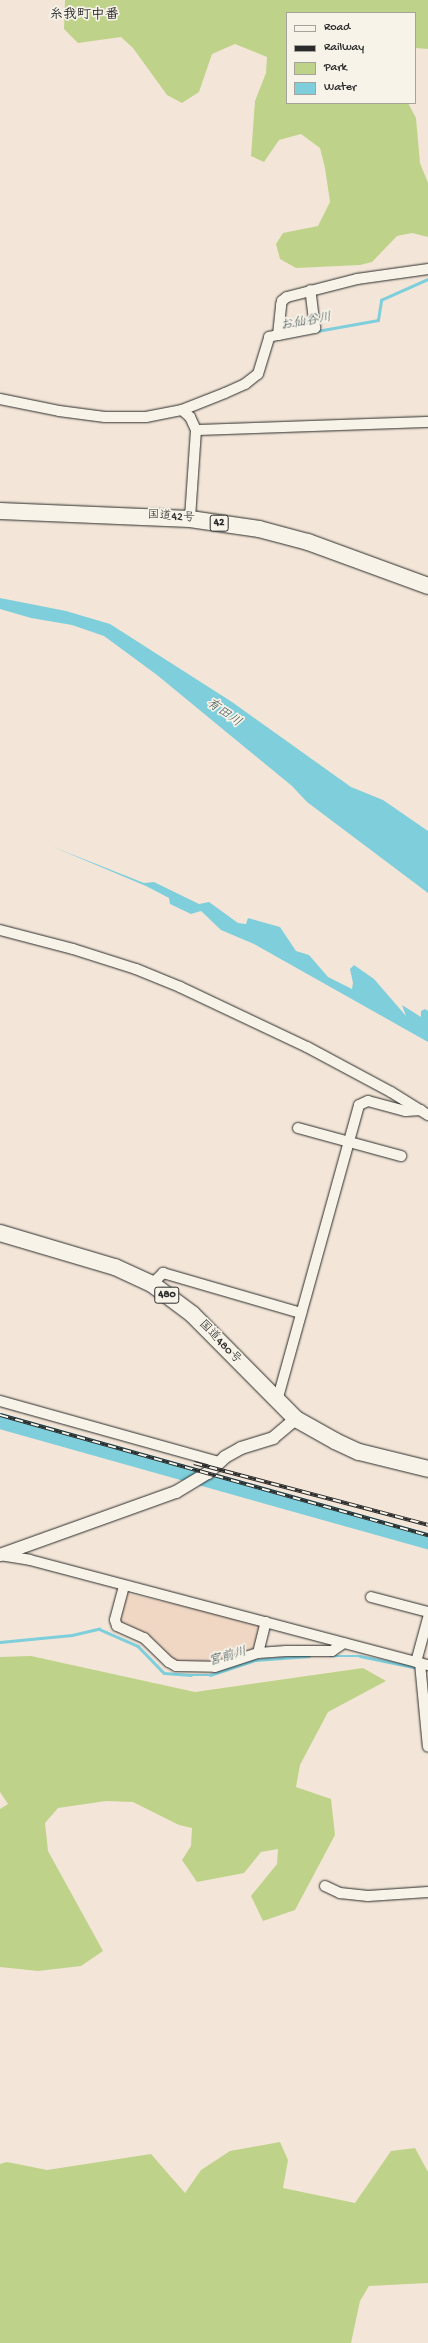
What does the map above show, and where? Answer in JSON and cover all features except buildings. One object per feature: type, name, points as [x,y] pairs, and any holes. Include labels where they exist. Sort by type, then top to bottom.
[{"type":"highway","name":"国道42号","points":[[0,511],[190,519],[259,529],[308,542],[428,586]]},
{"type":"highway","name":"国道480号","points":[[0,1233],[115,1267],[152,1284],[192,1314],[277,1402],[296,1419],[328,1438],[359,1452],[428,1469]]},
{"type":"street","points":[[278,335],[282,301],[286,297],[357,279],[428,269]]},
{"type":"street","points":[[0,399],[60,411],[105,416],[146,417],[182,410],[225,393],[253,378],[260,369],[269,337],[315,328],[310,290]]},
{"type":"street","points":[[182,410],[190,417],[196,430],[190,519]]},
{"type":"street","points":[[196,430],[428,422]]},
{"type":"street","points":[[0,930],[73,949],[136,969],[180,987],[307,1047],[391,1092],[424,1113]]},
{"type":"street","points":[[277,1402],[348,1140],[359,1105],[363,1102],[406,1112],[424,1113]]},
{"type":"street","points":[[298,1128],[348,1140],[402,1156]]},
{"type":"street","points":[[152,1284],[163,1273],[301,1312]]},
{"type":"street","points":[[0,1401],[219,1462]]},
{"type":"street","points":[[0,1555],[166,1496],[196,1481],[219,1462],[241,1448],[276,1436],[296,1419]]},
{"type":"street","points":[[0,1555],[30,1560],[421,1663]]},
{"type":"street","points":[[124,1586],[115,1620],[117,1626],[144,1638],[173,1664],[216,1667],[258,1653],[293,1650],[332,1652],[344,1643]]},
{"type":"street","points":[[371,1597],[428,1612]]},
{"type":"street","points":[[428,1618],[421,1663],[426,1702],[428,1747]]},
{"type":"street","points":[[258,1653],[266,1622]]},
{"type":"street","points":[[325,1886],[340,1893],[368,1896],[428,1892]]},
{"type":"shaded area","points":[[125,1593],[262,1624],[255,1651],[224,1664],[179,1664],[123,1628],[117,1619]]},
{"type":"green space","points":[[65,0],[428,0],[428,49],[416,48],[416,12],[286,12],[286,104],[409,104],[416,118],[420,163],[428,183],[428,237],[412,233],[397,236],[372,262],[360,265],[296,268],[280,259],[276,244],[283,233],[318,226],[330,202],[325,168],[320,148],[301,134],[279,140],[264,162],[251,156],[255,101],[266,73],[267,57],[235,44],[212,54],[199,92],[182,103],[167,95],[133,48],[121,37],[78,43],[64,29]]},
{"type":"green space","points":[[31,1656],[195,1692],[363,1668],[386,1681],[328,1712],[300,1765],[296,1787],[331,1799],[335,1835],[295,1910],[263,1921],[251,1896],[277,1864],[278,1849],[261,1852],[244,1873],[197,1882],[182,1860],[191,1846],[192,1828],[179,1825],[133,1802],[106,1801],[58,1808],[45,1823],[48,1851],[103,1951],[81,1966],[38,1971],[0,1967],[0,1809],[8,1804],[0,1792],[0,1657]]},
{"type":"green space","points":[[280,2142],[288,2160],[283,2188],[355,2203],[391,2151],[415,2148],[428,2172],[428,2283],[369,2286],[360,2301],[351,2343],[0,2343],[0,2164],[7,2162],[47,2170],[151,2154],[185,2193],[201,2170],[230,2151]]},
{"type":"water","name":"有田川","points":[[0,598],[66,611],[110,624],[232,702],[351,787],[383,800],[428,831],[428,893],[307,802],[292,786],[157,675],[104,636],[72,625],[31,618],[0,609]]},
{"type":"water","points":[[51,846],[144,883],[154,882],[199,904],[209,902],[238,923],[246,924],[248,918],[280,927],[296,951],[309,955],[328,977],[352,989],[353,983],[350,969],[354,965],[374,979],[406,1016],[402,1005],[421,1017],[421,1011],[425,1009],[428,1011],[428,1042],[254,944],[221,930],[201,911],[191,914],[170,904],[169,898],[146,886]]},
{"type":"waterway","name":"お仙谷川","points":[[317,331],[378,320],[381,300],[428,279]]},
{"type":"waterway","points":[[0,1421],[428,1541]]},
{"type":"waterway","name":"宮前川","points":[[0,1642],[72,1635],[99,1629],[138,1646],[164,1673],[191,1675],[210,1675],[255,1660],[309,1656]]},
{"type":"waterway","name":"宮前川","points":[[330,1656],[360,1656],[418,1668]]},
{"type":"railway","points":[[0,1415],[428,1535]]},
{"type":"railway","points":[[194,1463],[428,1525]]},
{"type":"district","name":"糸我町中番","points":[[84,16]]}]
